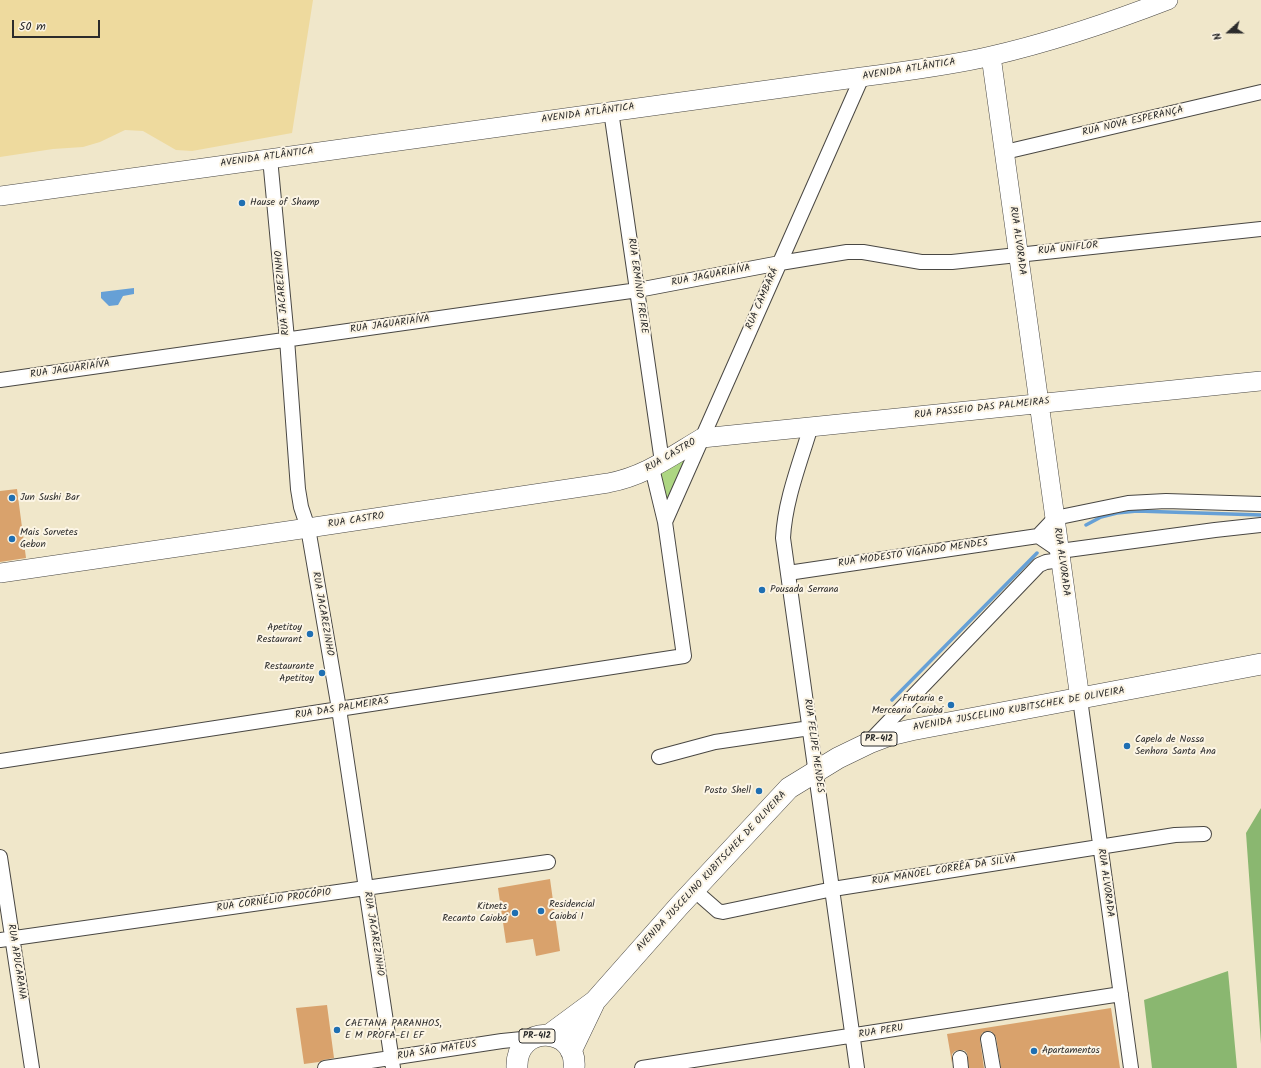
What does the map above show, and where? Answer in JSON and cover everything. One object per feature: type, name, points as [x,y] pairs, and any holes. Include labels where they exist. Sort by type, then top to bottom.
[{"type":"main road","name":"AVENIDA JUSCELINO KUBITSCHEK DE OLIVEIRA","points":[[541,1037],[596,1001],[694,890],[790,788],[838,758],[869,743],[890,735],[911,730],[1261,664]]},
{"type":"main road","name":"AVENIDA JUSCELINO KUBITSCHEK DE OLIVEIRA","points":[[575,1064],[596,1001]]},
{"type":"main road","name":"PR-412","points":[[517,1064],[519,1052],[524,1044],[541,1037],[558,1038],[566,1044],[575,1064]]},
{"type":"street","name":"AVENIDA ATLÂNTICA","points":[[0,196],[930,67],[992,56],[1099,25],[1168,0]]},
{"type":"street","name":"RUA ALVORADA","points":[[992,56],[1131,1068]]},
{"type":"street","name":"RUA CAMBARÁ","points":[[665,522],[862,77]]},
{"type":"street","name":"RUA NOVA ESPERANÇA","points":[[1005,152],[1261,92]]},
{"type":"street","name":"RUA ERMÍNIO FREIRE","points":[[611,111],[638,290],[657,465],[684,656]]},
{"type":"street","name":"RUA JACAREZINHO","points":[[270,158],[287,339],[298,489],[301,507],[308,528],[339,709],[392,1063]]},
{"type":"street","name":"RUA UNIFLOR","points":[[780,263],[847,252],[863,252],[921,262],[936,263],[1261,229]]},
{"type":"street","name":"RUA JAGUARIAÍVA","points":[[0,380],[638,290],[780,263]]},
{"type":"street","name":"RUA PASSEIO DAS PALMEIRAS","points":[[702,438],[1261,381]]},
{"type":"street","name":"RUA FELIPE MENDES","points":[[811,426],[787,505],[783,538],[857,1068]]},
{"type":"street","name":"RUA CASTRO","points":[[0,573],[624,480],[657,465],[702,438]]},
{"type":"street","points":[[1060,556],[1038,536],[1055,518],[1114,506],[1145,502],[1166,501],[1261,504]]},
{"type":"street","points":[[869,743],[1039,565],[1060,556],[1215,530],[1261,525]]},
{"type":"street","name":"RUA MODESTO VIGANDO MENDES","points":[[788,573],[1038,536]]},
{"type":"street","name":"RUA DAS PALMEIRAS","points":[[0,761],[684,656]]},
{"type":"street","points":[[659,757],[715,742],[810,728]]},
{"type":"street","name":"RUA MANOEL CORRÊA DA SILVA","points":[[694,890],[718,911],[723,912],[833,889],[1175,835],[1204,834]]},
{"type":"street","name":"RUA APUCARANA","points":[[0,856],[6,940],[32,1068]]},
{"type":"street","name":"RUA CORNÉLIO PROCÓPIO","points":[[6,940],[548,862]]},
{"type":"street","name":"RUA PERU","points":[[642,1068],[1121,994]]},
{"type":"street","name":"RUA SÃO MATEUS","points":[[324,1068],[392,1063],[502,1041],[541,1037]]},
{"type":"street","points":[[988,1039],[993,1068]]},
{"type":"street","points":[[502,1041],[517,1064]]},
{"type":"green space","points":[[691,451],[666,504],[658,471]]},
{"type":"green space","points":[[1261,808],[1261,1044],[1246,833]]},
{"type":"green space","points":[[1228,971],[1237,1068],[1152,1068],[1144,1000]]},
{"type":"sand","points":[[0,0],[313,0],[292,133],[192,151],[176,150],[143,131],[125,130],[100,142],[83,147],[53,149],[0,157]]},
{"type":"water","points":[[134,288],[134,294],[123,296],[118,305],[109,306],[101,298],[101,292]]},
{"type":"building","points":[[17,489],[26,558],[0,562],[0,491]]},
{"type":"building","points":[[550,879],[560,951],[536,956],[533,939],[506,943],[498,888]]},
{"type":"building","points":[[327,1005],[334,1058],[304,1064],[296,1008]]},
{"type":"building","name":"Apartamentos","points":[[1111,1008],[1120,1068],[1001,1068],[996,1037],[991,1031],[982,1033],[980,1040],[984,1068],[969,1068],[967,1053],[964,1050],[955,1051],[952,1054],[952,1063],[947,1034]]},
{"type":"waterway","points":[[1086,525],[1101,517],[1117,513],[1137,511],[1261,515]]},
{"type":"waterway","points":[[892,700],[1037,553]]},
{"type":"place","name":"Hause of Shamp","points":[[242,203]]},
{"type":"place","name":"Jun Sushi Bar","points":[[12,498]]},
{"type":"place","name":"Mais Sorvetes Gebon","points":[[12,539]]},
{"type":"place","name":"Pousada Serrana","points":[[762,590]]},
{"type":"place","name":"Apetitoy Restaurant","points":[[310,634]]},
{"type":"place","name":"Restaurante Apetitoy","points":[[322,673]]},
{"type":"place","name":"Frutaria e Mercearia Caiobá","points":[[951,705]]},
{"type":"place","name":"Capela de Nossa Senhora Santa Ana","points":[[1127,746]]},
{"type":"place","name":"Posto Shell","points":[[759,791]]},
{"type":"place","name":"Residencial Caiobá I","points":[[541,911]]},
{"type":"place","name":"Kitnets Recanto Caiobá","points":[[515,913]]},
{"type":"place","name":"CAETANA PARANHOS, E M PROFA-EI EF","points":[[337,1030]]},
{"type":"place","name":"Apartamentos","points":[[1034,1051]]}]
